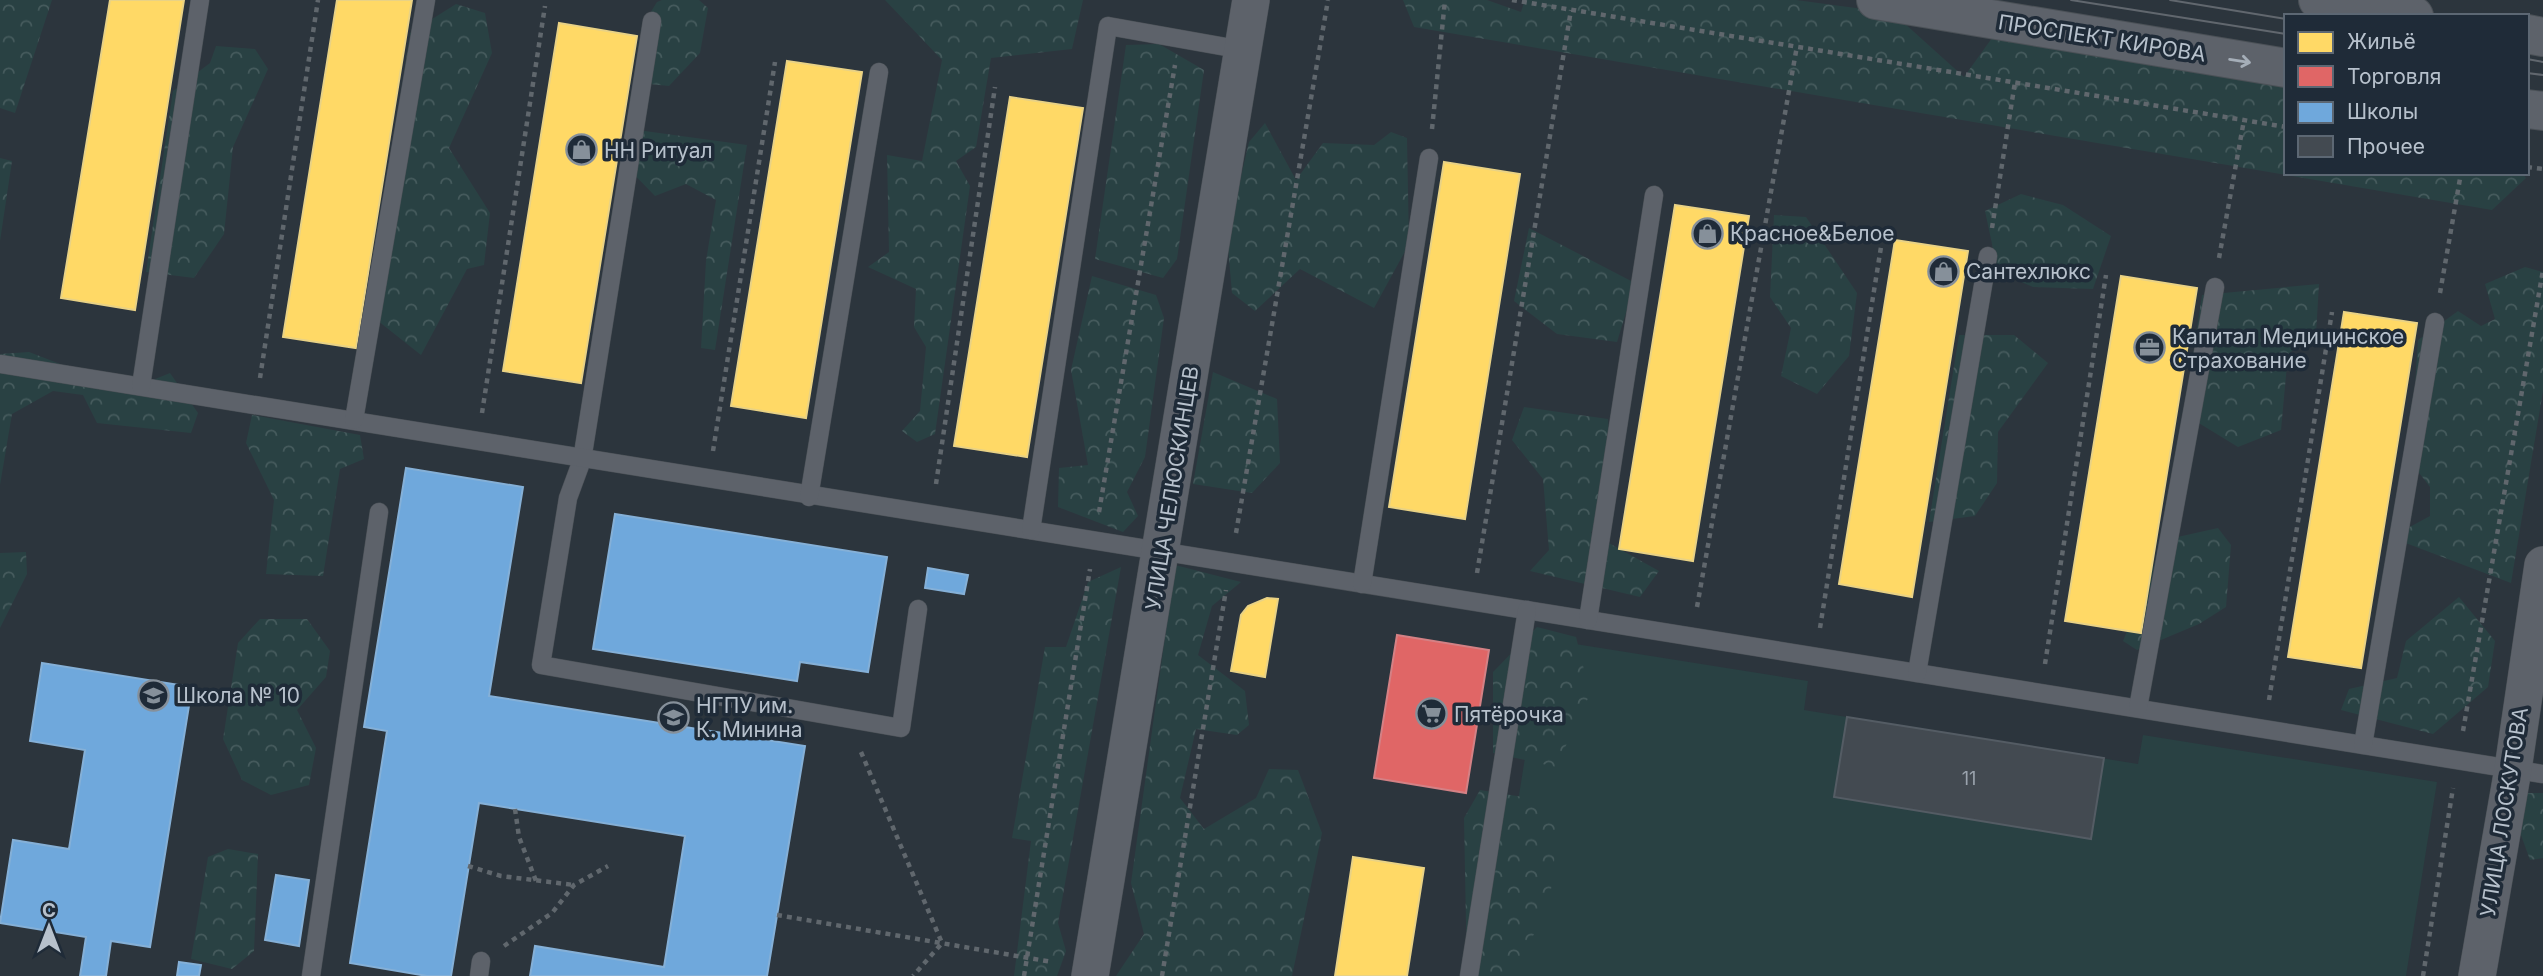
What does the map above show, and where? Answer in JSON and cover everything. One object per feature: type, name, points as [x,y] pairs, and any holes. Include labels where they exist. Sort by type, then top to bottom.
[{"type":"street","name":"УЛИЦА ЧЕЛЮСКИНЦЕВ","points":[[1091,972],[1251,0]]},
{"type":"street","name":"ПРОСПЕКТ КИРОВА","points":[[1876,0],[1939,5],[2284,68]]},
{"type":"street","points":[[2318,0],[2402,14]]},
{"type":"street","name":"УЛИЦА ЛОСКУТОВА","points":[[2476,976],[2528,772],[2543,565]]},
{"type":"lane","points":[[141,386],[200,0]]},
{"type":"lane","points":[[354,419],[426,0]]},
{"type":"lane","points":[[652,21],[582,460],[568,498],[541,665],[901,728],[918,609]]},
{"type":"lane","points":[[1031,530],[1108,26],[1243,50]]},
{"type":"lane","points":[[809,497],[878,72]]},
{"type":"lane","points":[[1362,584],[1429,158]]},
{"type":"lane","points":[[1588,620],[1654,195]]},
{"type":"lane","points":[[1917,673],[1988,256]]},
{"type":"lane","points":[[2138,708],[2214,287]]},
{"type":"lane","points":[[2363,745],[2435,322]]},
{"type":"lane","points":[[0,364],[354,419],[809,497],[1094,540],[2528,772]]},
{"type":"lane","points":[[311,976],[379,512]]},
{"type":"lane","points":[[1469,976],[1527,610]]},
{"type":"path","points":[[265,347],[318,0]]},
{"type":"path","points":[[1162,976],[1328,0]]},
{"type":"path","points":[[1429,158],[1445,0]]},
{"type":"path","points":[[1513,0],[2284,127]]},
{"type":"path","points":[[478,441],[545,6]]},
{"type":"path","points":[[1472,601],[1571,10]]},
{"type":"path","points":[[1024,976],[1179,38]]},
{"type":"path","points":[[1692,636],[1797,47]]},
{"type":"path","points":[[718,418],[775,62]]},
{"type":"path","points":[[1988,256],[2015,82]]},
{"type":"path","points":[[931,516],[995,87]]},
{"type":"path","points":[[2214,287],[2244,120]]},
{"type":"path","points":[[2435,322],[2461,175]]},
{"type":"path","points":[[1815,656],[1881,247]]},
{"type":"path","points":[[2423,976],[2543,270]]},
{"type":"path","points":[[2041,693],[2106,275]]},
{"type":"path","points":[[2264,729],[2332,312]]},
{"type":"path","points":[[847,719],[942,943]]},
{"type":"path","points":[[515,809],[519,837],[536,881]]},
{"type":"path","points":[[468,866],[500,876],[574,886]]},
{"type":"path","points":[[480,969],[552,913],[574,886],[608,866]]},
{"type":"path","points":[[777,915],[1027,957],[1091,972]]},
{"type":"path","points":[[913,976],[942,943]]},
{"type":"green space","points":[[0,0],[52,0],[15,113],[0,108]]},
{"type":"green space","points":[[699,0],[708,8],[700,53],[669,86],[640,83],[644,23],[657,2]]},
{"type":"green space","points":[[885,0],[1083,0],[1072,49],[991,58],[976,147],[956,161],[970,186],[935,434],[917,442],[902,431],[920,411],[926,347],[914,327],[916,289],[868,267],[889,252],[887,155],[922,161],[942,60]]},
{"type":"green space","points":[[1403,0],[1487,0],[1521,12],[1525,0],[1796,0],[1893,13],[1964,77],[1997,31],[2284,78],[2284,175],[1414,27]]},
{"type":"green space","points":[[456,4],[485,13],[492,53],[449,148],[490,213],[484,265],[467,269],[421,355],[368,313],[410,33]]},
{"type":"green space","points":[[1159,44],[1204,70],[1177,259],[1163,278],[1095,259],[1126,45]]},
{"type":"green space","points":[[216,46],[255,49],[268,69],[233,147],[224,234],[194,278],[146,272],[173,91],[210,63]]},
{"type":"green space","points":[[1265,123],[1296,180],[1323,143],[1374,145],[1391,132],[1407,138],[1409,244],[1374,308],[1300,269],[1255,311],[1232,293],[1227,236],[1249,142]]},
{"type":"green space","points":[[630,129],[747,145],[715,350],[701,348],[706,261],[716,200],[686,184],[655,196],[620,160]]},
{"type":"green space","points":[[0,158],[12,161],[0,241]]},
{"type":"green space","points":[[2286,175],[2524,175],[2526,178],[2492,210]]},
{"type":"green space","points":[[2021,194],[2063,205],[2111,236],[2093,289],[2033,287],[1998,272],[1985,211]]},
{"type":"green space","points":[[1774,215],[1806,217],[1857,293],[1849,356],[1817,394],[1781,376],[1791,328],[1770,297]]},
{"type":"green space","points":[[1529,228],[1635,283],[1617,342],[1557,334],[1514,301]]},
{"type":"green space","points":[[2525,267],[2543,272],[2543,391],[2511,583],[2403,542],[2406,529],[2430,516],[2430,487],[2410,461],[2418,340],[2458,311],[2481,326],[2495,319],[2485,284]]},
{"type":"green space","points":[[1092,276],[1156,295],[1164,318],[1145,457],[1127,492],[1138,516],[1123,532],[1058,507],[1059,468],[1088,465],[1071,370]]},
{"type":"green space","points":[[2319,284],[2316,334],[2288,354],[2281,430],[2238,447],[2184,414],[2202,295]]},
{"type":"green space","points":[[1959,335],[2014,335],[2048,363],[1998,432],[1997,483],[1975,516],[1929,522]]},
{"type":"green space","points":[[29,352],[128,390],[170,373],[198,413],[191,433],[97,423],[83,395],[53,391],[12,414],[0,485],[0,354]]},
{"type":"green space","points":[[1213,372],[1277,399],[1280,463],[1252,493],[1193,484]]},
{"type":"green space","points":[[1524,407],[1608,419],[1614,491],[1591,533],[1659,571],[1640,597],[1530,571],[1549,550],[1543,479],[1512,440]]},
{"type":"green space","points":[[252,415],[360,435],[364,459],[340,469],[323,576],[266,574],[274,500],[246,443]]},
{"type":"green space","points":[[2218,528],[2231,545],[2226,607],[2199,624],[2137,650],[2123,641],[2164,540]]},
{"type":"green space","points":[[26,552],[27,574],[0,628],[0,553]]},
{"type":"green space","points":[[1175,565],[1241,582],[1212,606],[1198,655],[1245,691],[1249,725],[1237,735],[1196,729],[1180,798],[1204,829],[1256,798],[1269,769],[1298,770],[1322,833],[1292,976],[1116,976],[1144,934],[1131,883]]},
{"type":"green space","points":[[1121,567],[1058,923],[1066,951],[1057,976],[1014,976],[1031,841],[1012,838],[1045,647],[1066,647],[1088,582]]},
{"type":"green space","points":[[2459,597],[2495,641],[2488,687],[2433,734],[2341,710],[2349,689],[2397,678],[2406,641]]},
{"type":"green space","points":[[260,619],[307,619],[330,651],[326,677],[297,710],[316,748],[309,785],[271,795],[242,780],[223,739],[238,643]]},
{"type":"green space","points":[[1537,627],[1576,637],[1590,694],[1556,767],[1493,753],[1493,672]]},
{"type":"green space","points":[[1544,639],[1808,681],[1804,710],[2138,764],[2143,735],[2437,782],[2406,976],[1490,976]]},
{"type":"green space","points":[[1480,790],[1536,799],[1558,826],[1549,908],[1510,976],[1467,976],[1464,818]]},
{"type":"green space","points":[[2520,793],[2543,793],[2543,858],[2530,860],[2517,824]]},
{"type":"green space","points":[[228,849],[258,854],[254,951],[232,969],[191,959],[208,857]]},
{"type":"building: Жильё","points":[[110,0],[184,0],[135,310],[61,298]]},
{"type":"building: Жильё","points":[[337,0],[412,0],[356,348],[283,337]]},
{"type":"building: Жильё","points":[[559,23],[637,36],[581,383],[503,371]]},
{"type":"building: Жильё","points":[[787,61],[862,72],[806,418],[731,406]]},
{"type":"building: Жильё","points":[[1010,97],[1083,108],[1027,457],[954,446]]},
{"type":"building: Жильё","points":[[1444,162],[1520,174],[1465,519],[1389,507]]},
{"type":"building: Жильё","points":[[1675,205],[1749,216],[1693,561],[1619,549]]},
{"type":"building: Жильё","points":[[1895,240],[1968,251],[1912,597],[1839,584]]},
{"type":"building: Жильё","points":[[2121,276],[2197,288],[2141,633],[2065,621]]},
{"type":"building: Жильё","points":[[2344,312],[2417,323],[2361,668],[2288,657]]},
{"type":"building: Жильё","points":[[1267,598],[1278,599],[1265,677],[1231,671],[1241,615],[1248,606]]},
{"type":"building: Жильё","points":[[1353,857],[1424,868],[1407,976],[1335,976]]},
{"type":"building: Торговля","name":"Пятёрочка","points":[[1397,635],[1489,650],[1466,793],[1374,778]]},
{"type":"building: Школы","points":[[406,468],[523,487],[489,696],[805,746],[767,976],[530,976],[535,946],[664,967],[685,836],[479,803],[451,976],[427,976],[350,963],[387,731],[364,727]]},
{"type":"building: Школы","points":[[615,514],[887,557],[868,672],[800,662],[797,681],[593,649]]},
{"type":"building: Школы","points":[[928,568],[968,575],[964,594],[925,588]]},
{"type":"building: Школы","points":[[42,663],[192,687],[150,947],[111,941],[106,976],[80,976],[86,937],[0,923],[13,840],[69,849],[85,750],[30,741]]},
{"type":"building: Школы","points":[[276,875],[309,880],[299,946],[265,940]]},
{"type":"building: Школы","points":[[179,962],[201,965],[199,976],[177,976]]},
{"type":"building: Прочее","points":[[1847,717],[2104,758],[2091,839],[1834,797]]},
{"type":"tram line","points":[[2071,0],[2284,34]]},
{"type":"tram line","points":[[2170,0],[2284,19]]},
{"type":"tram line","points":[[2529,59],[2543,62]]},
{"type":"tram line","points":[[2529,73],[2543,75]]},
{"type":"place","name":"НН Ритуал","points":[[581,150]]},
{"type":"place","name":"Красное&Белое","points":[[1707,233]]},
{"type":"place","name":"Сантехлюкс","points":[[1943,271]]},
{"type":"place","name":"Капитал Медицинское Страхование","points":[[2149,348]]},
{"type":"place","name":"Школа № 10","points":[[153,695]]},
{"type":"place","name":"Пятёрочка","points":[[1431,714]]},
{"type":"place","name":"НГПУ им. К. Минина","points":[[673,717]]}]
